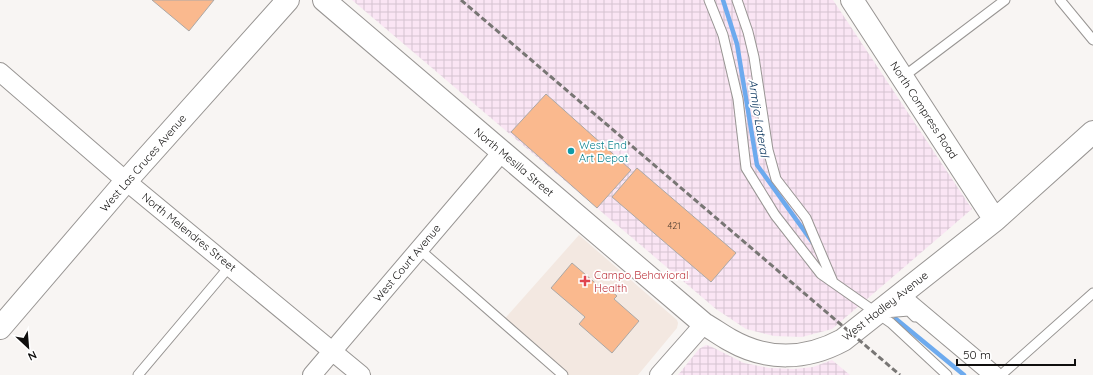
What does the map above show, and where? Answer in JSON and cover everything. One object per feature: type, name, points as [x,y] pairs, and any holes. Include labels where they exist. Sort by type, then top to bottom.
[{"type":"street","name":"West Las Cruces Avenue","points":[[0,328],[126,181],[288,0]]},
{"type":"street","name":"North Mesilla Street","points":[[324,0],[704,324]]},
{"type":"street","name":"North Compress Road","points":[[852,0],[995,220]]},
{"type":"street","name":"North Melendres Street","points":[[0,72],[126,181],[362,375]]},
{"type":"street","name":"West Hadley Avenue","points":[[704,324],[731,341],[754,350],[777,355],[798,355],[818,352],[843,340],[995,220],[1093,132]]},
{"type":"street","name":"West Court Avenue","points":[[312,375],[502,152]]},
{"type":"street","points":[[900,295],[994,375]]},
{"type":"street","points":[[659,375],[704,324]]},
{"type":"lane","points":[[708,0],[722,35],[738,99],[746,168],[775,215],[821,274],[890,323],[947,375]]},
{"type":"lane","points":[[737,0],[748,32],[754,57],[768,150],[776,179],[806,218],[833,282]]},
{"type":"lane","points":[[903,77],[1005,0]]},
{"type":"lane","points":[[1060,0],[1093,40]]},
{"type":"lane","points":[[419,249],[563,375]]},
{"type":"lane","points":[[138,375],[230,266]]},
{"type":"lane","points":[[1001,375],[1093,293]]},
{"type":"lane","points":[[877,314],[909,311],[938,340],[980,375]]},
{"type":"shaded area","points":[[352,0],[833,0],[972,209],[832,329],[802,337],[774,336],[746,329],[716,309]]},
{"type":"shaded area","name":"Campo Behavioral Health","points":[[579,235],[677,320],[677,328],[638,375],[559,375],[500,324]]},
{"type":"shaded area","points":[[706,345],[744,363],[769,368],[794,369],[813,367],[832,360],[850,375],[678,375],[699,349]]},
{"type":"building","points":[[152,0],[214,0],[189,31]]},
{"type":"building","name":"West End Art Depot","points":[[546,94],[631,170],[597,208],[511,132]]},
{"type":"building","points":[[637,168],[736,253],[711,282],[612,197]]},
{"type":"building","points":[[572,263],[607,293],[610,290],[617,296],[614,299],[639,321],[612,353],[579,324],[585,317],[551,288]]},
{"type":"waterway","name":"Armijo Lateral","points":[[723,0],[737,44],[757,165],[813,243]]},
{"type":"waterway","name":"Armijo Lateral","points":[[896,319],[964,375]]},
{"type":"railway","points":[[461,0],[900,375]]},
{"type":"place","name":"West End Art Depot","points":[[571,151]]},
{"type":"place","name":"Campo Behavioral Health","points":[[585,281]]}]
